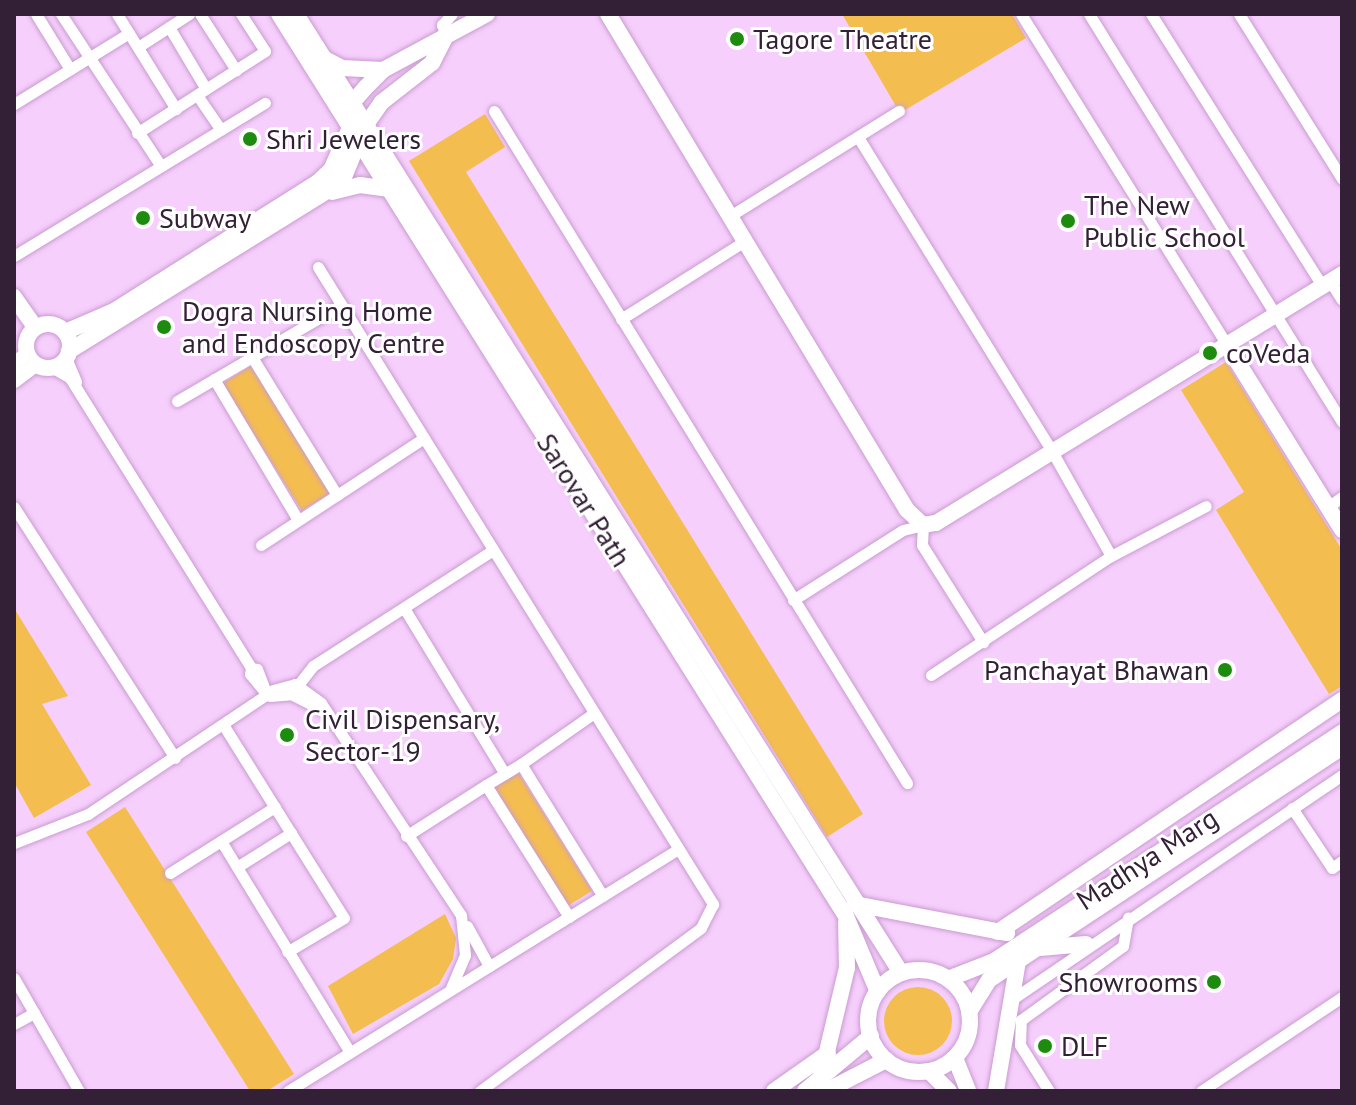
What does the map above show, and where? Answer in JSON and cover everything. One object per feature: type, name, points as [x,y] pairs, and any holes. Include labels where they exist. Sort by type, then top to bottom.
[{"type":"main road","name":"Sarovar Path","points":[[279,14],[357,128],[850,910],[878,992]]},
{"type":"main road","points":[[296,14],[352,103],[357,128]]},
{"type":"main road","points":[[352,103],[383,70],[487,14]]},
{"type":"main road","points":[[608,14],[907,510],[923,525],[936,523],[1053,453],[1332,280]]},
{"type":"main road","points":[[25,362],[63,359],[117,316],[282,212],[331,170],[357,128],[382,102],[432,63],[446,36]]},
{"type":"main road","points":[[323,58],[342,68],[383,70]]},
{"type":"main road","name":"Sarovar Path","points":[[357,128],[359,146],[850,910],[901,973]]},
{"type":"main road","points":[[324,195],[342,182],[359,146]]},
{"type":"main road","points":[[282,212],[360,185],[388,189]]},
{"type":"main road","points":[[14,297],[35,327]]},
{"type":"main road","points":[[65,332],[117,316]]},
{"type":"main road","points":[[14,380],[25,362],[26,340],[35,327],[53,324],[65,332]]},
{"type":"main road","points":[[63,359],[65,332]]},
{"type":"main road","points":[[1227,345],[1335,502],[1342,530]]},
{"type":"main road","points":[[998,932],[1342,700]]},
{"type":"main road","name":"Madhya Marg","points":[[969,1012],[989,980],[1018,961],[1033,942],[1101,889],[1342,732]]},
{"type":"main road","name":"Madhya Marg","points":[[948,979],[1033,942],[1342,747]]},
{"type":"main road","points":[[1089,869],[1101,889]]},
{"type":"main road","points":[[823,1086],[847,968],[850,910],[998,932],[1033,942],[1086,944]]},
{"type":"main road","points":[[996,1091],[1018,961]]},
{"type":"main road","points":[[919,970],[948,979],[969,1012],[967,1039],[955,1058],[929,1071],[905,1070],[886,1060],[871,1036],[869,1014],[878,992],[901,973],[919,970]]},
{"type":"main road","points":[[823,1086],[871,1036]]},
{"type":"main road","points":[[774,1091],[829,1052]]},
{"type":"main road","points":[[955,1058],[968,1091]]},
{"type":"main road","points":[[805,1091],[886,1060]]},
{"type":"main road","points":[[929,1071],[949,1091]]},
{"type":"street","points":[[36,14],[70,69]]},
{"type":"street","points":[[61,14],[161,166]]},
{"type":"street","points":[[117,14],[176,109]]},
{"type":"street","points":[[138,47],[189,14]]},
{"type":"street","points":[[200,14],[236,70]]},
{"type":"street","points":[[137,133],[265,51],[241,14]]},
{"type":"street","points":[[446,36],[442,25],[452,14]]},
{"type":"street","points":[[1021,14],[1227,345]]},
{"type":"street","points":[[1089,14],[1342,422]]},
{"type":"street","points":[[1151,14],[1332,280],[1342,300]]},
{"type":"street","points":[[1239,14],[1342,179]]},
{"type":"street","points":[[169,27],[221,130]]},
{"type":"street","points":[[14,104],[129,33]]},
{"type":"street","points":[[14,256],[265,103]]},
{"type":"street","points":[[494,111],[907,783]]},
{"type":"street","points":[[730,216],[899,111]]},
{"type":"street","points":[[858,137],[1053,453],[1111,556]]},
{"type":"street","points":[[621,319],[745,241]]},
{"type":"street","points":[[318,267],[713,904],[711,916],[480,1091]]},
{"type":"street","points":[[177,401],[341,305]]},
{"type":"street","points":[[252,357],[337,495]]},
{"type":"street","points":[[63,359],[80,394],[251,668],[257,669],[268,695]]},
{"type":"street","points":[[214,379],[298,520]]},
{"type":"street","points":[[261,545],[424,438]]},
{"type":"street","points":[[931,675],[1111,556],[1206,506]]},
{"type":"street","points":[[14,507],[175,758]]},
{"type":"street","points":[[793,600],[903,530],[923,525],[922,545],[983,642]]},
{"type":"street","points":[[293,689],[313,666],[493,550]]},
{"type":"street","points":[[404,608],[505,774]]},
{"type":"street","points":[[14,843],[88,814],[283,685],[321,703],[322,710],[461,915],[489,966]]},
{"type":"street","points":[[406,836],[521,764],[594,713]]},
{"type":"street","points":[[224,726],[344,918],[287,952]]},
{"type":"street","points":[[521,764],[603,896]]},
{"type":"street","points":[[1011,1000],[1086,944],[1342,775]]},
{"type":"street","points":[[486,785],[569,917]]},
{"type":"street","points":[[170,873],[275,807]]},
{"type":"street","points":[[1292,808],[1332,868],[1342,861]]},
{"type":"street","points":[[237,867],[291,833]]},
{"type":"street","points":[[221,841],[349,1051]]},
{"type":"street","points":[[288,1091],[678,849]]},
{"type":"street","points":[[450,990],[465,955],[461,915]]},
{"type":"street","points":[[1049,1091],[1020,1045],[1021,1020],[1123,946],[1128,917]]},
{"type":"street","points":[[14,978],[79,1091]]},
{"type":"street","points":[[1201,1091],[1342,997]]},
{"type":"street","points":[[14,1024],[34,1013]]},
{"type":"shaded area","points":[[842,14],[1012,14],[1026,38],[900,113]]},
{"type":"shaded area","points":[[485,114],[505,147],[466,172],[863,814],[827,837],[409,161]]},
{"type":"shaded area","points":[[1226,362],[1342,550],[1342,686],[1329,694],[1216,510],[1244,492],[1181,390]]},
{"type":"shaded area","points":[[252,365],[331,492],[302,511],[222,384]]},
{"type":"shaded area","points":[[14,608],[68,696],[42,704],[91,785],[34,818],[14,782]]},
{"type":"shaded area","points":[[518,772],[592,891],[568,906],[494,787]]},
{"type":"shaded area","points":[[125,807],[294,1074],[267,1091],[250,1091],[86,832]]},
{"type":"shaded area","points":[[445,914],[456,938],[453,959],[439,984],[353,1034],[328,986]]},
{"type":"shaded area","points":[[918,987],[942,997],[952,1021],[942,1045],[918,1055],[894,1045],[884,1021],[894,997]]},
{"type":"place","name":"Tagore Theatre","points":[[737,39]]},
{"type":"place","name":"Shri Jewelers","points":[[250,139]]},
{"type":"place","name":"Subway","points":[[143,218]]},
{"type":"place","name":"The New Public School","points":[[1068,221]]},
{"type":"place","name":"Dogra Nursing Home and Endoscopy Centre","points":[[164,327]]},
{"type":"place","name":"coVeda","points":[[1210,353]]},
{"type":"place","name":"Panchayat Bhawan","points":[[1225,670]]},
{"type":"place","name":"Civil Dispensary, Sector-19","points":[[287,735]]},
{"type":"place","name":"Showrooms","points":[[1214,982]]},
{"type":"place","name":"DLF","points":[[1045,1046]]}]
